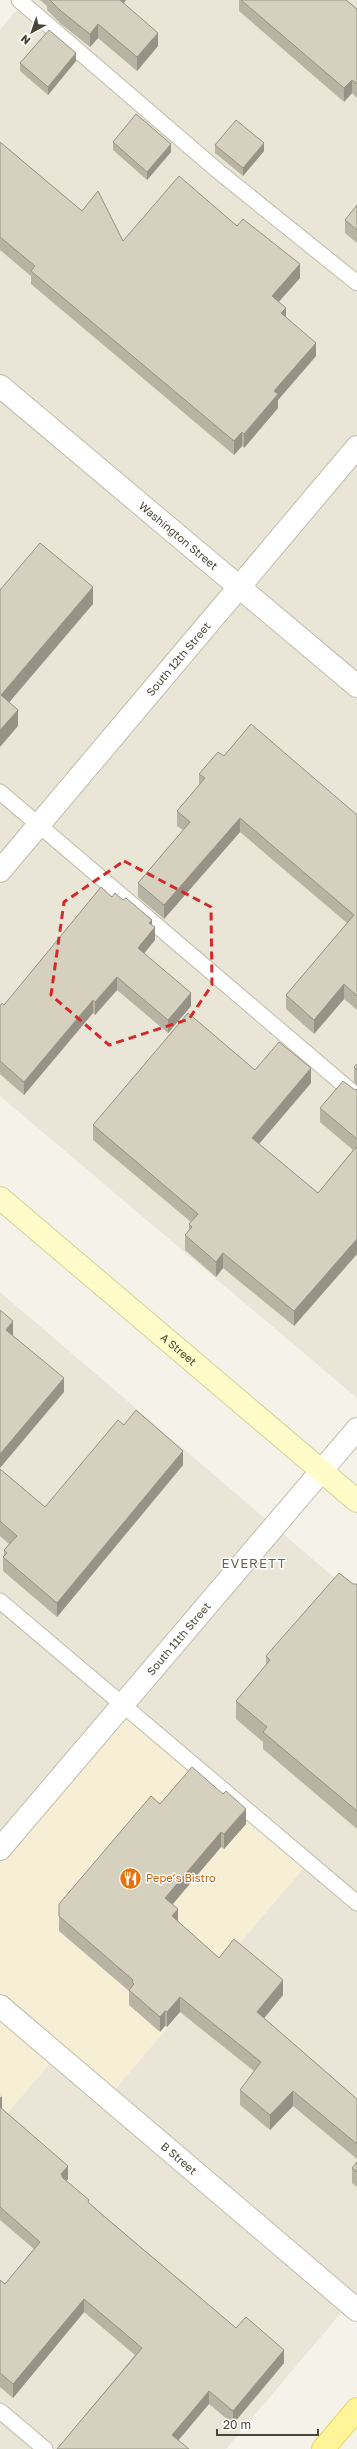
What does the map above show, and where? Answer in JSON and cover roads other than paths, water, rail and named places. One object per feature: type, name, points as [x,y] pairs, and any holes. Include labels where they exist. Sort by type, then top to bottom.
[{"type":"main road","name":"A Street","points":[[0,1198],[357,1501]]},
{"type":"main road","points":[[323,2449],[357,2409]]},
{"type":"street","name":"Washington Street","points":[[0,386],[239,585],[357,686]]},
{"type":"street","name":"South 12th Street","points":[[0,871],[239,585],[357,447]]},
{"type":"street","name":"South 11th Street","points":[[0,1849],[357,1429]]},
{"type":"street","name":"B Street","points":[[0,2006],[357,2310]]},
{"type":"lane","points":[[19,0],[218,171],[357,283]]},
{"type":"lane","points":[[0,792],[357,1096]]},
{"type":"lane","points":[[0,1601],[357,1903]]},
{"type":"lane","points":[[0,2411],[45,2449]]},
{"type":"place","name":"Pepe’s Bistro","points":[[131,1878]]},
{"type":"district","name":"EVERETT","points":[[254,1563]]}]
